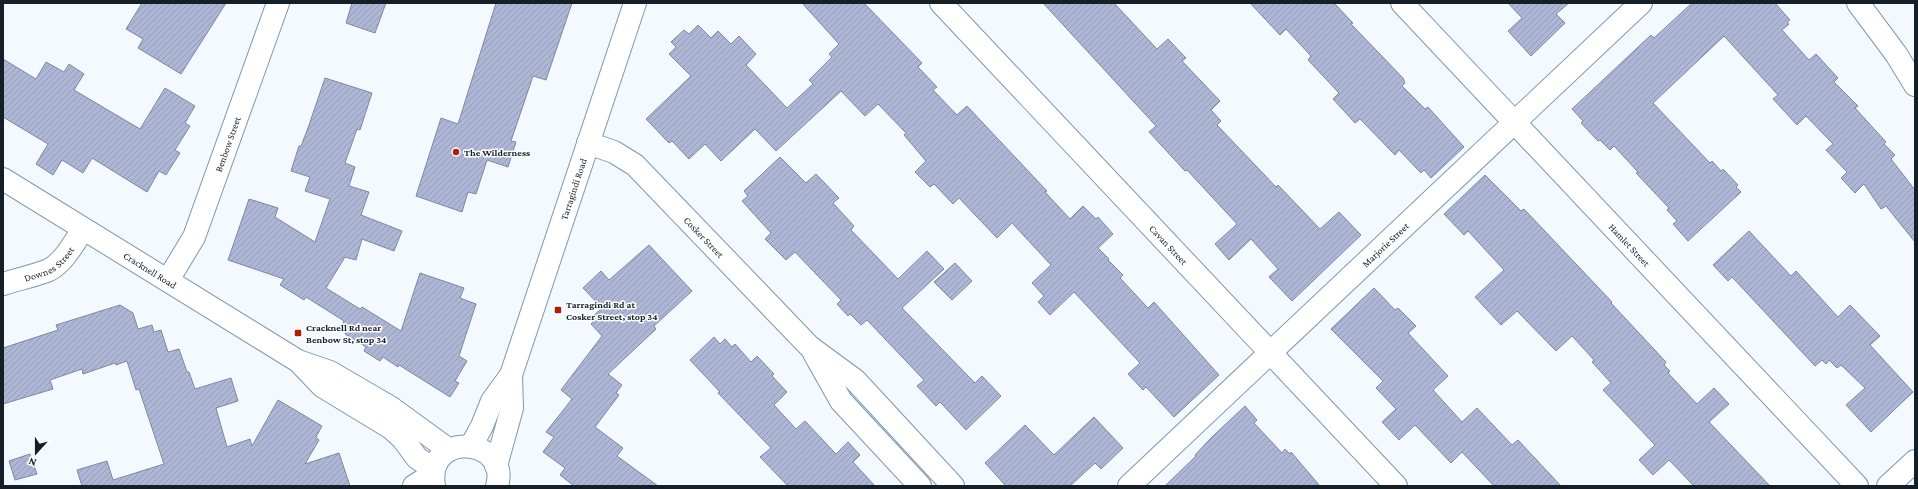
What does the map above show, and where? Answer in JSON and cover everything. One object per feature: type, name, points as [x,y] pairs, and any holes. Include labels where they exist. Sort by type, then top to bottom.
[{"type":"street","name":"Benbow Street","points":[[168,280],[194,237],[278,3]]},
{"type":"street","name":"Tarragindi Road","points":[[471,446],[482,426],[492,401],[511,374],[635,3]]},
{"type":"street","name":"Cavan Street","points":[[941,3],[1396,486]]},
{"type":"street","name":"Hamlet Street","points":[[1402,3],[1857,486]]},
{"type":"street","name":"Marjorie Street","points":[[1129,486],[1513,122],[1641,3]]},
{"type":"street","points":[[1858,3],[1883,36],[1915,85]]},
{"type":"street","name":"Cosker Street","points":[[588,143],[614,152],[635,165],[810,347],[855,380],[953,486]]},
{"type":"street","name":"Cracknell Road","points":[[3,179],[298,361],[330,372],[390,407],[449,450]]},
{"type":"street","name":"Downes Street","points":[[3,284],[38,273],[54,266],[66,255],[83,229]]},
{"type":"street","name":"Cosker Street","points":[[810,347],[841,401],[920,486]]},
{"type":"street","name":"Cracknell Road","points":[[298,361],[322,386],[391,428],[403,439],[417,458],[434,476]]},
{"type":"street","name":"Tarragindi Road","points":[[499,480],[512,408],[511,374]]},
{"type":"street","points":[[414,486],[434,476],[442,455],[449,450],[460,446],[471,446],[486,453],[499,480]]},
{"type":"street","points":[[1888,486],[1915,461]]},
{"type":"building","points":[[142,3],[226,3],[181,74],[138,48],[143,39],[126,29]]},
{"type":"building","points":[[352,3],[386,3],[375,33],[346,23]]},
{"type":"building","points":[[496,3],[572,3],[546,80],[533,76],[511,141],[516,142],[508,167],[487,160],[476,194],[468,192],[462,212],[416,196],[441,118],[458,124]]},
{"type":"building","points":[[802,3],[864,3],[922,63],[918,67],[937,87],[933,90],[957,115],[967,106],[1047,191],[1045,192],[1070,219],[1083,206],[1096,219],[1098,217],[1113,234],[1098,248],[1123,275],[1120,278],[1148,308],[1154,302],[1219,375],[1174,417],[1146,387],[1143,390],[1128,374],[1140,363],[1074,292],[1050,315],[1038,302],[1044,296],[1032,283],[1051,265],[1012,223],[997,238],[959,198],[953,204],[934,184],[930,187],[915,172],[926,161],[904,135],[906,133],[878,104],[865,116],[841,91],[776,151],[755,129],[721,161],[705,144],[689,159],[672,141],[669,143],[646,119],[691,76],[669,54],[676,47],[671,42],[684,30],[689,34],[698,25],[711,38],[718,31],[731,44],[739,36],[756,54],[746,65],[787,108],[813,84],[809,80],[832,57],[829,54],[839,44]]},
{"type":"building","points":[[1043,3],[1114,3],[1157,49],[1168,39],[1186,58],[1182,61],[1220,101],[1211,110],[1221,121],[1217,125],[1276,187],[1278,185],[1320,229],[1339,212],[1361,235],[1292,301],[1269,277],[1278,269],[1251,239],[1229,260],[1215,244],[1237,224],[1149,132],[1156,126]]},
{"type":"building","points":[[1250,3],[1334,3],[1353,23],[1351,24],[1403,78],[1405,83],[1402,86],[1425,109],[1428,107],[1464,147],[1431,178],[1424,170],[1421,173],[1399,150],[1395,155],[1360,119],[1355,123],[1333,99],[1339,93],[1308,60],[1311,56],[1286,29],[1280,35]]},
{"type":"building","points":[[1508,3],[1569,3],[1556,14],[1565,23],[1531,56],[1508,31],[1522,18]]},
{"type":"building","points":[[1692,3],[1775,3],[1790,20],[1787,22],[1789,24],[1782,30],[1809,60],[1816,54],[1838,78],[1834,82],[1858,106],[1855,108],[1886,142],[1884,144],[1895,155],[1891,159],[1915,190],[1915,242],[1886,206],[1881,209],[1864,184],[1855,193],[1841,178],[1847,172],[1826,150],[1833,144],[1806,116],[1797,125],[1773,99],[1778,95],[1724,36],[1653,103],[1710,163],[1712,161],[1721,171],[1723,169],[1738,185],[1736,187],[1741,192],[1688,241],[1673,224],[1677,221],[1667,210],[1669,208],[1636,173],[1638,172],[1614,146],[1610,150],[1600,140],[1598,141],[1581,123],[1583,121],[1572,109],[1651,35],[1654,38]]},
{"type":"building","points":[[3,59],[36,79],[46,62],[64,72],[69,64],[84,74],[74,90],[140,129],[165,88],[195,106],[185,123],[190,126],[175,150],[180,153],[166,175],[159,171],[147,192],[92,158],[83,173],[62,160],[53,175],[36,164],[48,144],[3,117]]},
{"type":"building","points":[[325,78],[372,93],[360,130],[357,129],[345,163],[355,167],[349,186],[369,192],[361,215],[402,231],[394,251],[362,239],[356,260],[345,257],[326,288],[360,309],[362,307],[401,331],[420,273],[464,288],[460,298],[476,304],[459,356],[467,361],[455,381],[459,383],[450,397],[399,365],[398,367],[383,357],[380,361],[364,351],[366,347],[345,334],[347,330],[341,326],[344,321],[306,297],[304,300],[280,285],[284,279],[228,260],[249,199],[278,208],[275,217],[315,242],[330,199],[305,191],[310,177],[291,171],[299,146],[301,146],[308,128]]},
{"type":"building","points":[[780,157],[806,183],[816,174],[839,198],[833,203],[854,226],[851,230],[898,279],[927,251],[944,269],[902,308],[975,383],[982,376],[1001,396],[966,430],[940,402],[936,406],[917,386],[924,380],[867,320],[861,325],[850,314],[848,316],[837,304],[841,300],[795,252],[786,260],[765,239],[771,233],[742,201],[748,196],[744,191]]},
{"type":"building","points":[[1485,175],[1521,211],[1524,209],[1612,302],[1611,303],[1666,362],[1664,365],[1670,371],[1668,373],[1697,404],[1714,388],[1729,404],[1709,422],[1770,486],[1694,486],[1669,460],[1653,475],[1639,460],[1655,445],[1603,390],[1611,383],[1592,362],[1594,360],[1572,336],[1556,351],[1517,311],[1501,325],[1475,297],[1504,270],[1468,231],[1464,235],[1444,214]]},
{"type":"building","points":[[1749,231],[1791,276],[1796,271],[1838,317],[1850,305],[1880,336],[1870,345],[1913,392],[1871,432],[1846,405],[1865,388],[1841,365],[1837,368],[1829,360],[1826,364],[1822,360],[1815,366],[1732,277],[1728,281],[1713,265]]},
{"type":"building","points":[[649,245],[692,291],[654,326],[656,329],[608,374],[622,385],[616,393],[619,395],[595,427],[623,448],[617,456],[658,486],[574,486],[560,475],[565,468],[543,452],[554,437],[546,432],[572,399],[561,390],[602,336],[591,324],[594,321],[591,318],[602,308],[583,288],[601,271],[609,280]]},
{"type":"building","points":[[955,263],[972,281],[952,300],[934,282]]},
{"type":"building","points":[[1374,288],[1395,310],[1398,308],[1416,326],[1408,333],[1448,376],[1433,390],[1462,422],[1477,408],[1512,445],[1518,440],[1561,486],[1494,486],[1462,452],[1451,463],[1415,425],[1399,440],[1382,422],[1396,409],[1376,388],[1383,381],[1331,329]]},
{"type":"building","points":[[120,305],[133,313],[138,329],[152,325],[154,332],[161,330],[168,352],[179,349],[195,389],[231,378],[238,401],[216,408],[227,447],[250,439],[252,446],[278,400],[322,426],[316,437],[319,440],[305,464],[339,453],[350,486],[82,486],[77,470],[107,461],[113,480],[164,464],[139,389],[136,390],[127,361],[116,365],[115,363],[83,374],[82,369],[50,380],[53,389],[3,404],[3,348],[58,330],[56,325]]},
{"type":"building","points":[[714,337],[720,344],[725,339],[732,347],[735,344],[751,362],[757,356],[774,374],[772,376],[787,392],[774,405],[796,429],[805,421],[836,454],[848,442],[860,455],[853,462],[875,486],[788,486],[760,457],[771,448],[718,393],[720,392],[690,360]]},
{"type":"building","points":[[1245,406],[1257,420],[1254,423],[1282,453],[1285,449],[1290,454],[1291,452],[1320,486],[1165,486],[1196,456],[1195,455],[1212,437]]},
{"type":"building","points":[[1094,417],[1123,448],[1101,469],[1095,463],[1070,486],[1006,486],[985,463],[1025,425],[1054,455]]},
{"type":"building","points":[[30,454],[37,474],[15,480],[9,461]]},
{"type":"place","name":"The Wilderness","points":[[456,152]]},
{"type":"place","name":"Tarragindi Rd at Cosker Street, stop 34","points":[[558,310]]},
{"type":"place","name":"Cracknell Rd near Benbow St, stop 34","points":[[298,333]]}]
